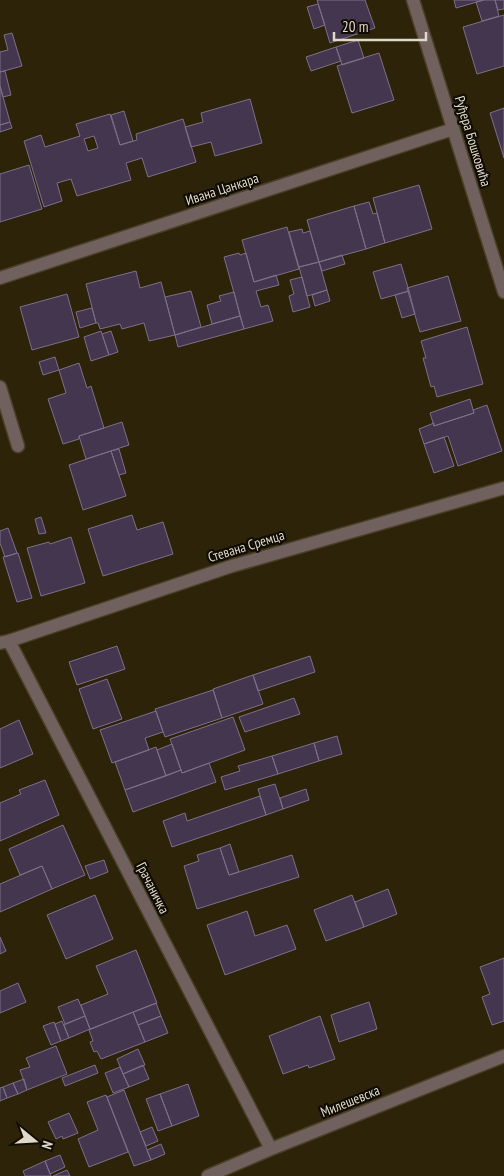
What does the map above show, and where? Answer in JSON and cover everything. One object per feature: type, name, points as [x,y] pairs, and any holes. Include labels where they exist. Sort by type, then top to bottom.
[{"type":"street","name":"Руђера Бошковића","points":[[413,0],[504,292]]},
{"type":"street","name":"Ивана Цанкара","points":[[0,278],[453,129]]},
{"type":"street","points":[[0,387],[18,446]]},
{"type":"street","name":"Стевана Сремца","points":[[4,642],[232,566],[504,488]]},
{"type":"street","name":"Грачаничка","points":[[4,642],[271,1149]]},
{"type":"street","name":"Милешевска","points":[[208,1176],[504,1056]]},
{"type":"building","points":[[317,0],[365,0],[375,28],[330,43]]},
{"type":"building","points":[[454,0],[484,0],[456,8]]},
{"type":"building","points":[[495,0],[499,16],[482,21],[476,2]]},
{"type":"building","points":[[495,0],[504,0],[504,9],[498,10]]},
{"type":"building","points":[[318,4],[325,25],[314,29],[307,7]]},
{"type":"building","points":[[504,15],[504,66],[477,74],[463,27]]},
{"type":"building","points":[[12,33],[22,66],[0,72],[0,52],[8,50],[4,35]]},
{"type":"building","points":[[358,40],[364,58],[342,65],[336,47]]},
{"type":"building","points":[[336,47],[341,61],[311,71],[306,57]]},
{"type":"building","points":[[379,53],[394,100],[352,113],[337,66]]},
{"type":"building","points":[[5,71],[11,95],[3,97],[0,86],[0,72]]},
{"type":"building","points":[[0,86],[10,122],[0,125]]},
{"type":"building","points":[[250,99],[262,143],[215,156],[211,142],[191,147],[185,127],[203,122],[201,113]]},
{"type":"building","points":[[504,108],[504,158],[490,113]]},
{"type":"building","points":[[124,111],[133,141],[120,145],[111,115]]},
{"type":"building","points":[[110,114],[120,145],[137,140],[136,134],[183,119],[196,162],[148,177],[142,158],[126,163],[131,180],[77,196],[71,179],[57,183],[62,201],[44,207],[24,141],[41,135],[45,147],[80,136],[76,124]],"holes":[[[94,136],[98,148],[88,151],[84,139]]]},
{"type":"building","points":[[10,122],[12,128],[0,132],[0,125]]},
{"type":"building","points":[[29,165],[42,209],[0,222],[0,174]]},
{"type":"building","points":[[419,185],[432,229],[385,243],[373,198]]},
{"type":"building","points":[[369,202],[373,214],[377,213],[385,243],[366,249],[354,206]]},
{"type":"building","points":[[354,206],[366,249],[319,262],[307,220]]},
{"type":"building","points":[[287,227],[299,269],[254,282],[242,240]]},
{"type":"building","points":[[302,229],[303,233],[310,231],[319,262],[299,267],[289,232]]},
{"type":"building","points":[[239,253],[240,255],[246,253],[254,282],[276,275],[279,285],[256,291],[261,307],[268,305],[273,321],[244,329],[224,257]]},
{"type":"building","points":[[342,255],[345,264],[322,271],[319,262]]},
{"type":"building","points":[[319,262],[327,290],[307,296],[299,267]]},
{"type":"building","points":[[401,264],[409,291],[381,299],[373,272]]},
{"type":"building","points":[[136,271],[140,288],[161,282],[175,335],[149,341],[144,323],[122,329],[120,324],[100,329],[98,323],[96,323],[86,284]]},
{"type":"building","points":[[448,276],[461,321],[420,332],[407,288]]},
{"type":"building","points":[[302,277],[310,307],[293,312],[289,296],[294,294],[290,280]]},
{"type":"building","points":[[327,290],[330,301],[315,306],[312,295]]},
{"type":"building","points":[[191,291],[201,327],[175,335],[165,297]]},
{"type":"building","points":[[409,291],[415,314],[402,318],[395,295]]},
{"type":"building","points":[[234,292],[240,316],[212,324],[207,305],[221,301],[219,296]]},
{"type":"building","points":[[67,294],[79,337],[32,350],[20,307]]},
{"type":"building","points":[[92,308],[96,323],[80,328],[76,312]]},
{"type":"building","points":[[240,316],[244,329],[178,347],[175,335]]},
{"type":"building","points":[[467,327],[483,384],[437,397],[434,386],[431,387],[423,358],[426,358],[421,341]]},
{"type":"building","points":[[101,331],[109,355],[91,361],[84,337]]},
{"type":"building","points":[[111,331],[118,352],[109,355],[102,334]]},
{"type":"building","points":[[55,357],[59,370],[43,375],[39,362]]},
{"type":"building","points":[[79,363],[87,388],[91,386],[104,428],[79,436],[79,439],[63,444],[48,399],[66,393],[59,370]]},
{"type":"building","points":[[470,399],[474,413],[434,426],[430,413]]},
{"type":"building","points":[[487,405],[502,451],[458,466],[448,436],[424,444],[419,429],[434,423],[434,426],[474,413],[473,410]]},
{"type":"building","points":[[122,422],[129,445],[86,459],[79,436]]},
{"type":"building","points":[[444,437],[454,466],[434,473],[424,444]]},
{"type":"building","points":[[119,449],[126,473],[119,475],[111,451]]},
{"type":"building","points":[[111,451],[126,496],[83,510],[69,465]]},
{"type":"building","points":[[132,515],[137,530],[163,522],[173,554],[103,576],[88,529]]},
{"type":"building","points":[[41,517],[46,533],[39,534],[35,519]]},
{"type":"building","points":[[8,528],[17,553],[5,557],[0,543],[0,531]]},
{"type":"building","points":[[71,537],[85,583],[41,596],[27,548],[49,542],[50,544]]},
{"type":"building","points":[[18,553],[32,598],[17,602],[3,557]]},
{"type":"building","points":[[117,646],[125,669],[77,685],[69,662]]},
{"type":"building","points":[[310,656],[315,672],[258,691],[253,675]]},
{"type":"building","points":[[253,675],[263,704],[222,718],[213,689]]},
{"type":"building","points":[[107,679],[122,719],[93,729],[79,689]]},
{"type":"building","points":[[213,690],[222,718],[165,737],[155,709]]},
{"type":"building","points":[[294,698],[300,714],[245,732],[239,717]]},
{"type":"building","points":[[156,711],[163,732],[145,738],[149,750],[112,763],[100,730]]},
{"type":"building","points":[[233,717],[245,750],[182,773],[170,739]]},
{"type":"building","points":[[19,720],[33,754],[0,768],[0,729]]},
{"type":"building","points":[[337,736],[342,754],[319,761],[314,743]]},
{"type":"building","points":[[314,743],[319,761],[278,774],[272,756]]},
{"type":"building","points":[[172,744],[181,770],[166,776],[157,750]]},
{"type":"building","points":[[156,747],[166,776],[125,790],[115,762]]},
{"type":"building","points":[[272,756],[278,774],[225,790],[221,777],[240,771],[238,766]]},
{"type":"building","points":[[209,763],[216,782],[133,812],[125,790],[181,770],[182,773]]},
{"type":"building","points":[[45,780],[59,815],[0,841],[0,803],[21,794],[19,790]]},
{"type":"building","points":[[275,784],[283,809],[266,815],[258,789]]},
{"type":"building","points":[[306,789],[309,800],[283,809],[280,798]]},
{"type":"building","points":[[260,796],[266,815],[172,847],[163,821],[185,813],[187,821]]},
{"type":"building","points":[[63,825],[85,875],[52,889],[42,866],[20,875],[9,849]]},
{"type":"building","points":[[230,844],[239,872],[229,875],[220,848]]},
{"type":"building","points":[[220,848],[229,875],[292,855],[299,877],[197,909],[184,866],[199,861],[197,855]]},
{"type":"building","points":[[104,860],[108,872],[90,879],[85,866]]},
{"type":"building","points":[[42,866],[52,889],[0,912],[0,884]]},
{"type":"building","points":[[388,889],[397,914],[364,927],[355,902]]},
{"type":"building","points":[[95,895],[113,939],[66,959],[47,915]]},
{"type":"building","points":[[352,895],[364,927],[326,941],[314,910]]},
{"type":"building","points":[[247,911],[255,936],[287,925],[296,949],[225,975],[207,925]]},
{"type":"building","points":[[0,937],[6,951],[0,954]]},
{"type":"building","points":[[136,950],[157,1003],[90,1029],[81,1005],[108,994],[96,966]]},
{"type":"building","points":[[504,958],[504,1021],[492,1025],[482,997],[490,994],[480,967]]},
{"type":"building","points":[[18,983],[26,1002],[0,1013],[0,991]]},
{"type":"building","points":[[78,999],[85,1016],[65,1024],[58,1007]]},
{"type":"building","points":[[369,1002],[377,1029],[339,1042],[331,1015]]},
{"type":"building","points":[[156,1003],[161,1016],[138,1025],[133,1012]]},
{"type":"building","points":[[133,1012],[145,1042],[101,1059],[97,1051],[94,1052],[90,1042],[93,1041],[89,1030]]},
{"type":"building","points":[[85,1016],[90,1029],[69,1038],[64,1025]]},
{"type":"building","points":[[161,1016],[168,1033],[145,1042],[138,1025]]},
{"type":"building","points":[[320,1016],[335,1059],[309,1068],[308,1065],[283,1074],[269,1036]]},
{"type":"building","points":[[62,1021],[69,1038],[61,1041],[55,1024]]},
{"type":"building","points":[[54,1022],[61,1041],[51,1045],[43,1026]]},
{"type":"building","points":[[56,1046],[67,1074],[27,1090],[20,1070],[30,1067],[26,1058]]},
{"type":"building","points":[[138,1049],[145,1065],[123,1074],[117,1059]]},
{"type":"building","points":[[95,1065],[98,1073],[65,1086],[62,1078]]},
{"type":"building","points":[[143,1065],[149,1079],[129,1087],[123,1074]]},
{"type":"building","points":[[120,1067],[129,1087],[113,1093],[105,1073]]},
{"type":"building","points":[[24,1079],[27,1090],[18,1094],[13,1083]]},
{"type":"building","points":[[13,1083],[18,1094],[7,1098],[3,1087]]},
{"type":"building","points":[[188,1084],[199,1116],[172,1126],[160,1094]]},
{"type":"building","points":[[3,1087],[7,1098],[0,1101],[0,1088]]},
{"type":"building","points":[[124,1090],[151,1160],[134,1166],[107,1097]]},
{"type":"building","points":[[160,1094],[172,1126],[158,1131],[146,1099]]},
{"type":"building","points":[[106,1095],[128,1152],[89,1167],[78,1139],[98,1130],[87,1102]]},
{"type":"building","points":[[69,1113],[78,1133],[63,1139],[62,1136],[56,1139],[48,1122]]},
{"type":"building","points":[[152,1127],[158,1141],[146,1146],[140,1132]]},
{"type":"building","points":[[161,1144],[165,1154],[151,1160],[147,1150]]},
{"type":"building","points":[[60,1155],[65,1167],[50,1174],[45,1161]]},
{"type":"building","points":[[45,1161],[51,1176],[25,1176],[23,1171]]},
{"type":"building","points":[[67,1170],[70,1176],[53,1176]]}]
